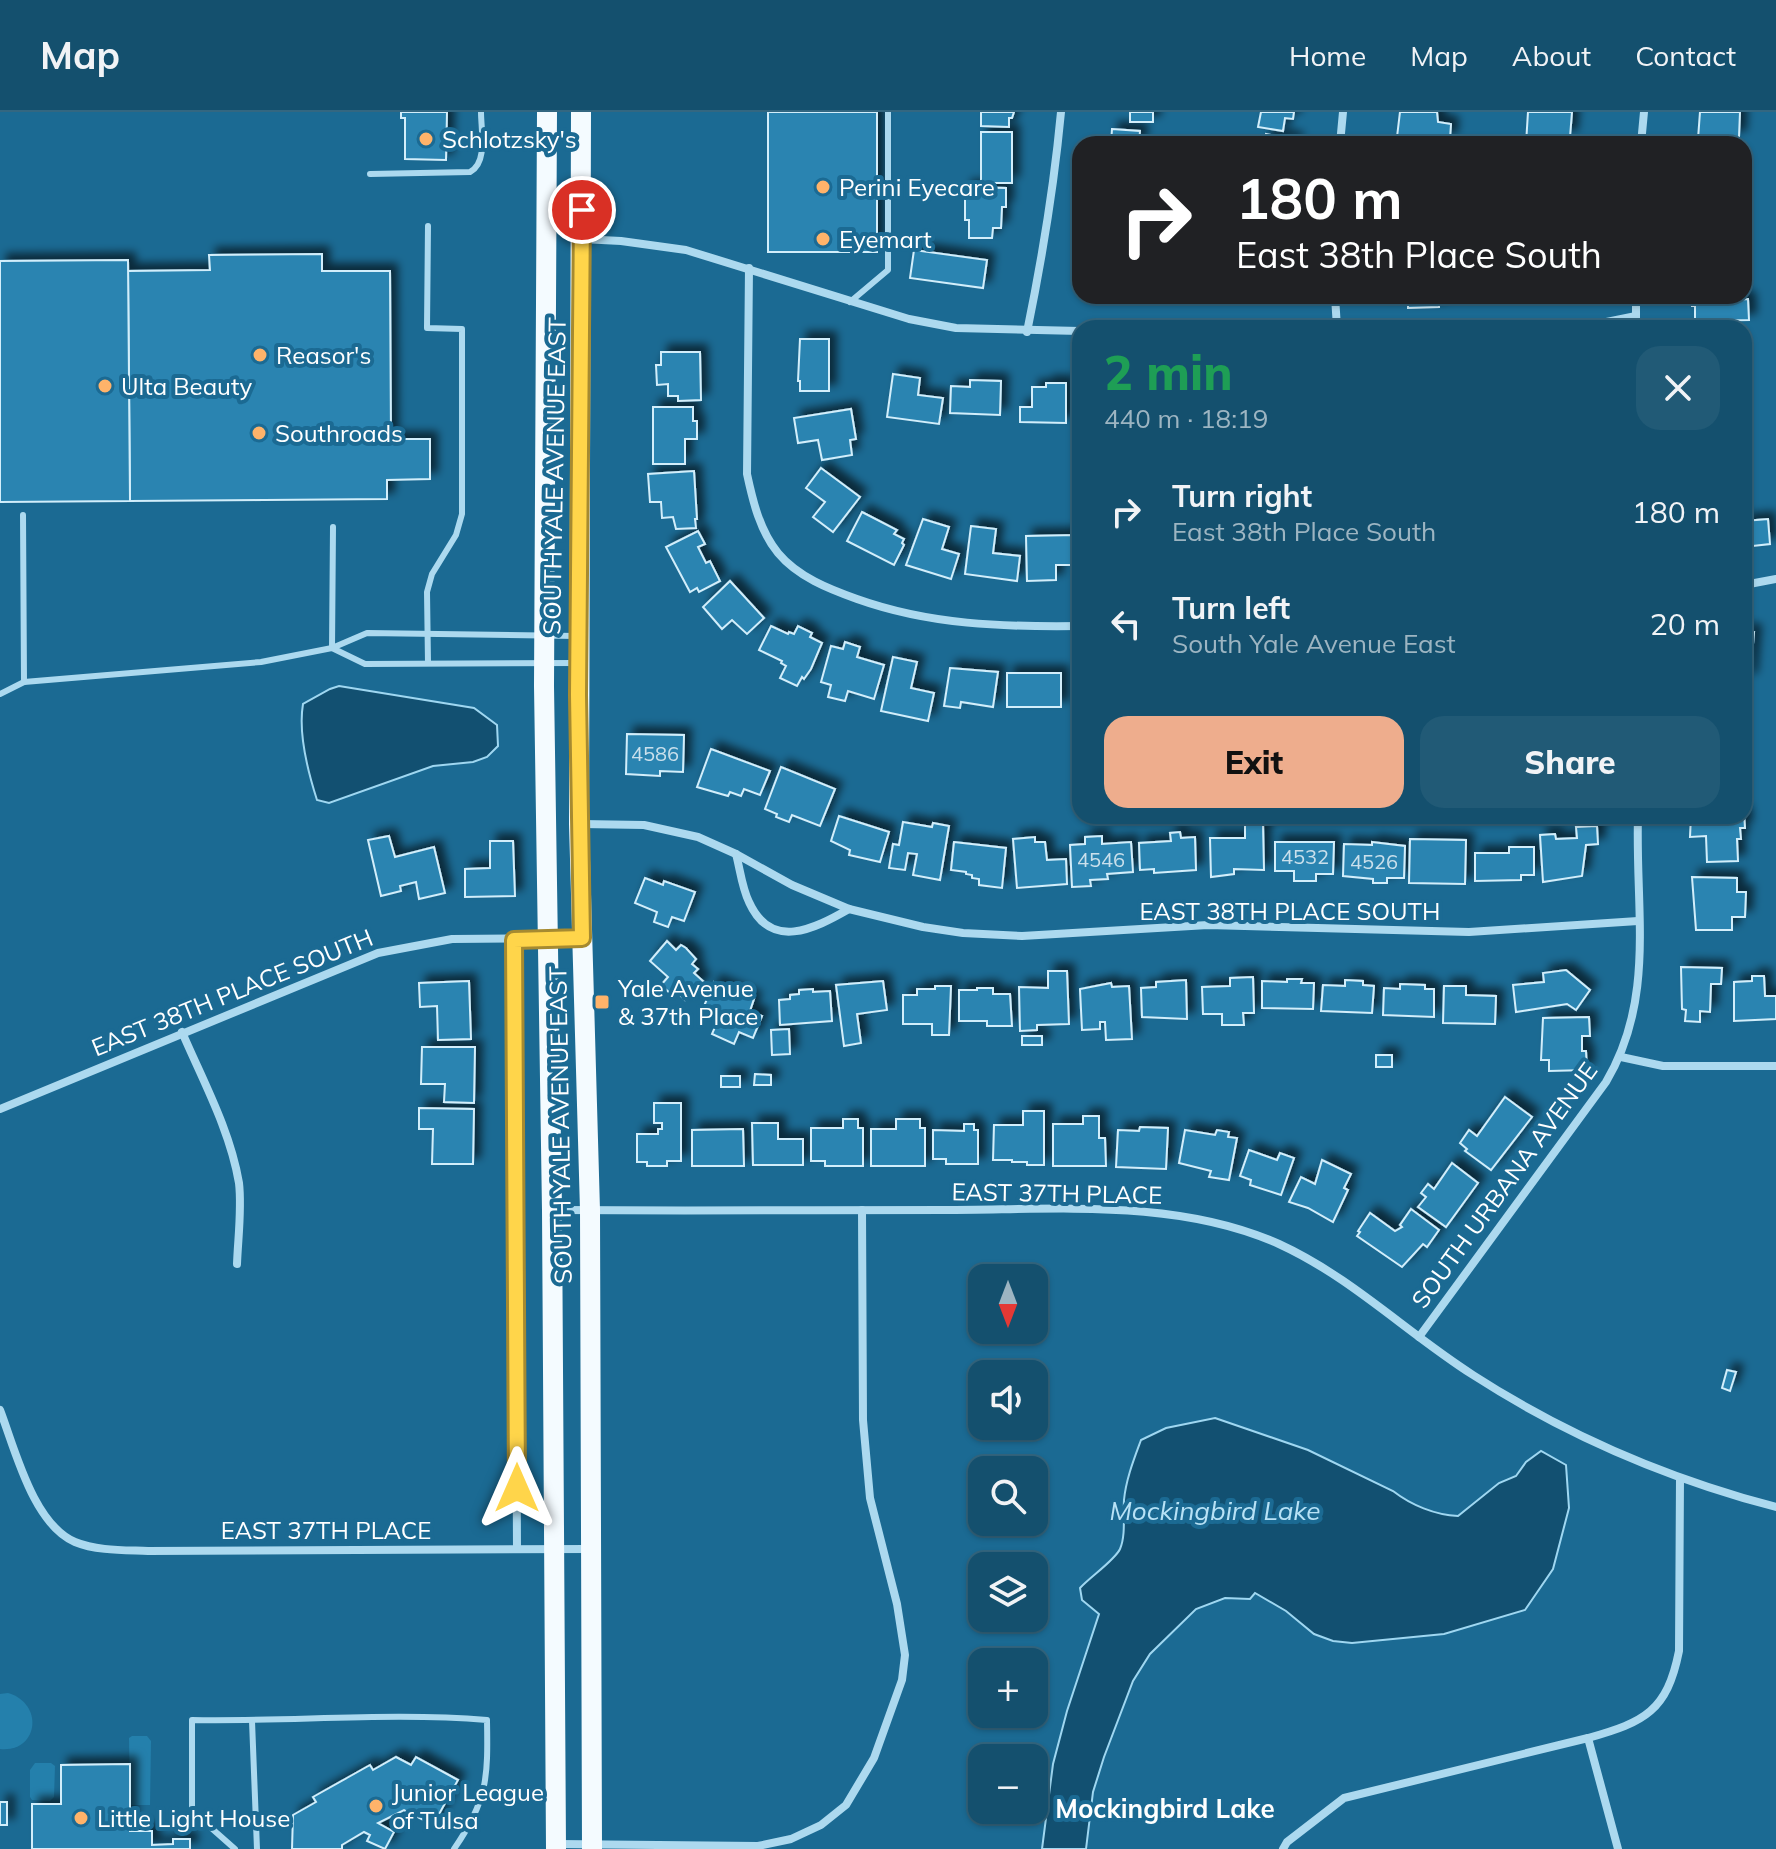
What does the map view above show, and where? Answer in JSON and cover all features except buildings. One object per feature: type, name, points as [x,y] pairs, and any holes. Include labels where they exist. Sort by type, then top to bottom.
[{"type":"main road","name":"SOUTH YALE AVENUE EAST","points":[[547,112],[544,663],[552,1210],[556,1847]]},
{"type":"main road","name":"SOUTH YALE AVENUE EAST","points":[[581,112],[579,824],[590,1210],[592,1847]]},
{"type":"street","points":[[1027,332],[1043,254],[1061,112]]},
{"type":"street","points":[[1341,136],[1343,112]]},
{"type":"street","points":[[1642,136],[1644,112]]},
{"type":"street","points":[[582,239],[686,250],[850,302],[909,319],[956,328],[1072,331]]},
{"type":"street","points":[[749,268],[747,474],[754,506],[779,553],[813,581],[882,608],[971,625],[1072,626]]},
{"type":"street","points":[[1636,304],[1636,320]]},
{"type":"street","points":[[1616,320],[1636,316]]},
{"type":"street","points":[[1752,584],[1776,579]]},
{"type":"street","name":"EAST 38TH PLACE SOUTH","points":[[579,824],[644,825],[671,830],[714,843],[792,885],[849,909],[923,927],[1022,936],[1208,925],[1469,932],[1638,921]]},
{"type":"street","name":"SOUTH URBANA AVENUE","points":[[1419,1337],[1606,1082],[1621,1057],[1633,1022],[1638,991],[1638,824]]},
{"type":"street","points":[[736,854],[748,900],[756,916],[767,927],[782,932],[802,931],[825,923],[849,909]]},
{"type":"street","name":"EAST 38TH PLACE SOUTH","points":[[0,1109],[378,953],[452,939],[582,938]]},
{"type":"street","name":"SOUTH YALE AVENUE EAST","points":[[514,940],[517,1548]]},
{"type":"street","points":[[182,1032],[227,1134],[234,1161],[239,1186],[237,1264]]},
{"type":"street","points":[[1621,1057],[1663,1066],[1776,1066]]},
{"type":"street","name":"EAST 37TH PLACE","points":[[552,1210],[1133,1212],[1181,1216],[1231,1227],[1278,1243],[1318,1264],[1470,1373],[1528,1410],[1606,1448],[1680,1478],[1776,1507]]},
{"type":"street","points":[[556,1847],[758,1846],[791,1839],[821,1825],[846,1805],[874,1758],[902,1680],[905,1655],[897,1604],[870,1498],[863,1420],[862,1210]]},
{"type":"street","name":"EAST 37TH PLACE","points":[[0,1410],[38,1505],[63,1535],[89,1546],[148,1551],[591,1549]]},
{"type":"street","points":[[1285,1845],[1344,1798],[1620,1730],[1643,1718],[1666,1693],[1674,1677],[1679,1651],[1680,1478]]},
{"type":"street","points":[[1588,1738],[1618,1849]]},
{"type":"lane","points":[[370,174],[470,172],[477,169],[481,161],[481,112]]},
{"type":"lane","points":[[850,302],[888,270],[888,112]]},
{"type":"lane","points":[[428,226],[427,328],[462,329],[462,514],[456,535],[432,574],[427,592],[428,663]]},
{"type":"lane","points":[[23,515],[24,682]]},
{"type":"lane","points":[[332,648],[333,527]]},
{"type":"lane","points":[[0,694],[24,682],[261,662],[332,648],[367,633],[578,636]]},
{"type":"lane","points":[[332,648],[365,664],[578,663]]},
{"type":"lane","points":[[235,1849],[192,1811],[192,1720],[447,1717],[487,1720],[486,1786],[470,1826],[454,1849]]},
{"type":"lane","points":[[252,1721],[257,1849]]},
{"type":"shaded area","points":[[8,1693],[28,1707],[32,1727],[22,1743],[13,1748],[0,1749],[0,1694]]},
{"type":"shaded area","points":[[147,1736],[151,1741],[150,1805],[130,1805],[129,1738]]},
{"type":"shaded area","points":[[35,1763],[55,1766],[54,1797],[50,1801],[32,1800],[30,1797],[30,1770]]},
{"type":"water","points":[[339,686],[474,708],[497,725],[498,746],[487,757],[473,762],[433,766],[329,803],[317,800],[303,740],[303,704]]},
{"type":"water","name":"Mockingbird Lake","points":[[1215,1418],[1308,1450],[1415,1505],[1458,1516],[1499,1483],[1516,1476],[1526,1462],[1541,1451],[1566,1465],[1569,1508],[1553,1569],[1525,1610],[1444,1634],[1352,1643],[1333,1641],[1314,1634],[1286,1611],[1255,1593],[1250,1599],[1225,1598],[1196,1609],[1150,1654],[1133,1681],[1093,1792],[1086,1849],[1042,1849],[1045,1824],[1048,1824],[1053,1764],[1099,1614],[1082,1600],[1080,1588],[1120,1549],[1124,1531],[1125,1492],[1141,1440],[1166,1428]]},
{"type":"place","name":"Schlotzsky's","points":[[426,139]]},
{"type":"place","name":"Perini Eyecare","points":[[823,187]]},
{"type":"place","name":"Eyemart","points":[[823,239]]},
{"type":"place","name":"Reasor's","points":[[260,355]]},
{"type":"place","name":"Ulta Beauty","points":[[105,386]]},
{"type":"place","name":"Southroads","points":[[259,433]]},
{"type":"place","name":"Yale Avenue & 37th Place","points":[[602,1002]]},
{"type":"place","name":"Junior League of Tulsa","points":[[376,1806]]},
{"type":"place","name":"Little Light House","points":[[81,1818]]},
{"type":"district","name":"Mockingbird Lake","points":[[1165,1808]]},
{"type":"route","points":[[517,1488],[514,940],[582,938],[578,695],[582,210]]}]
